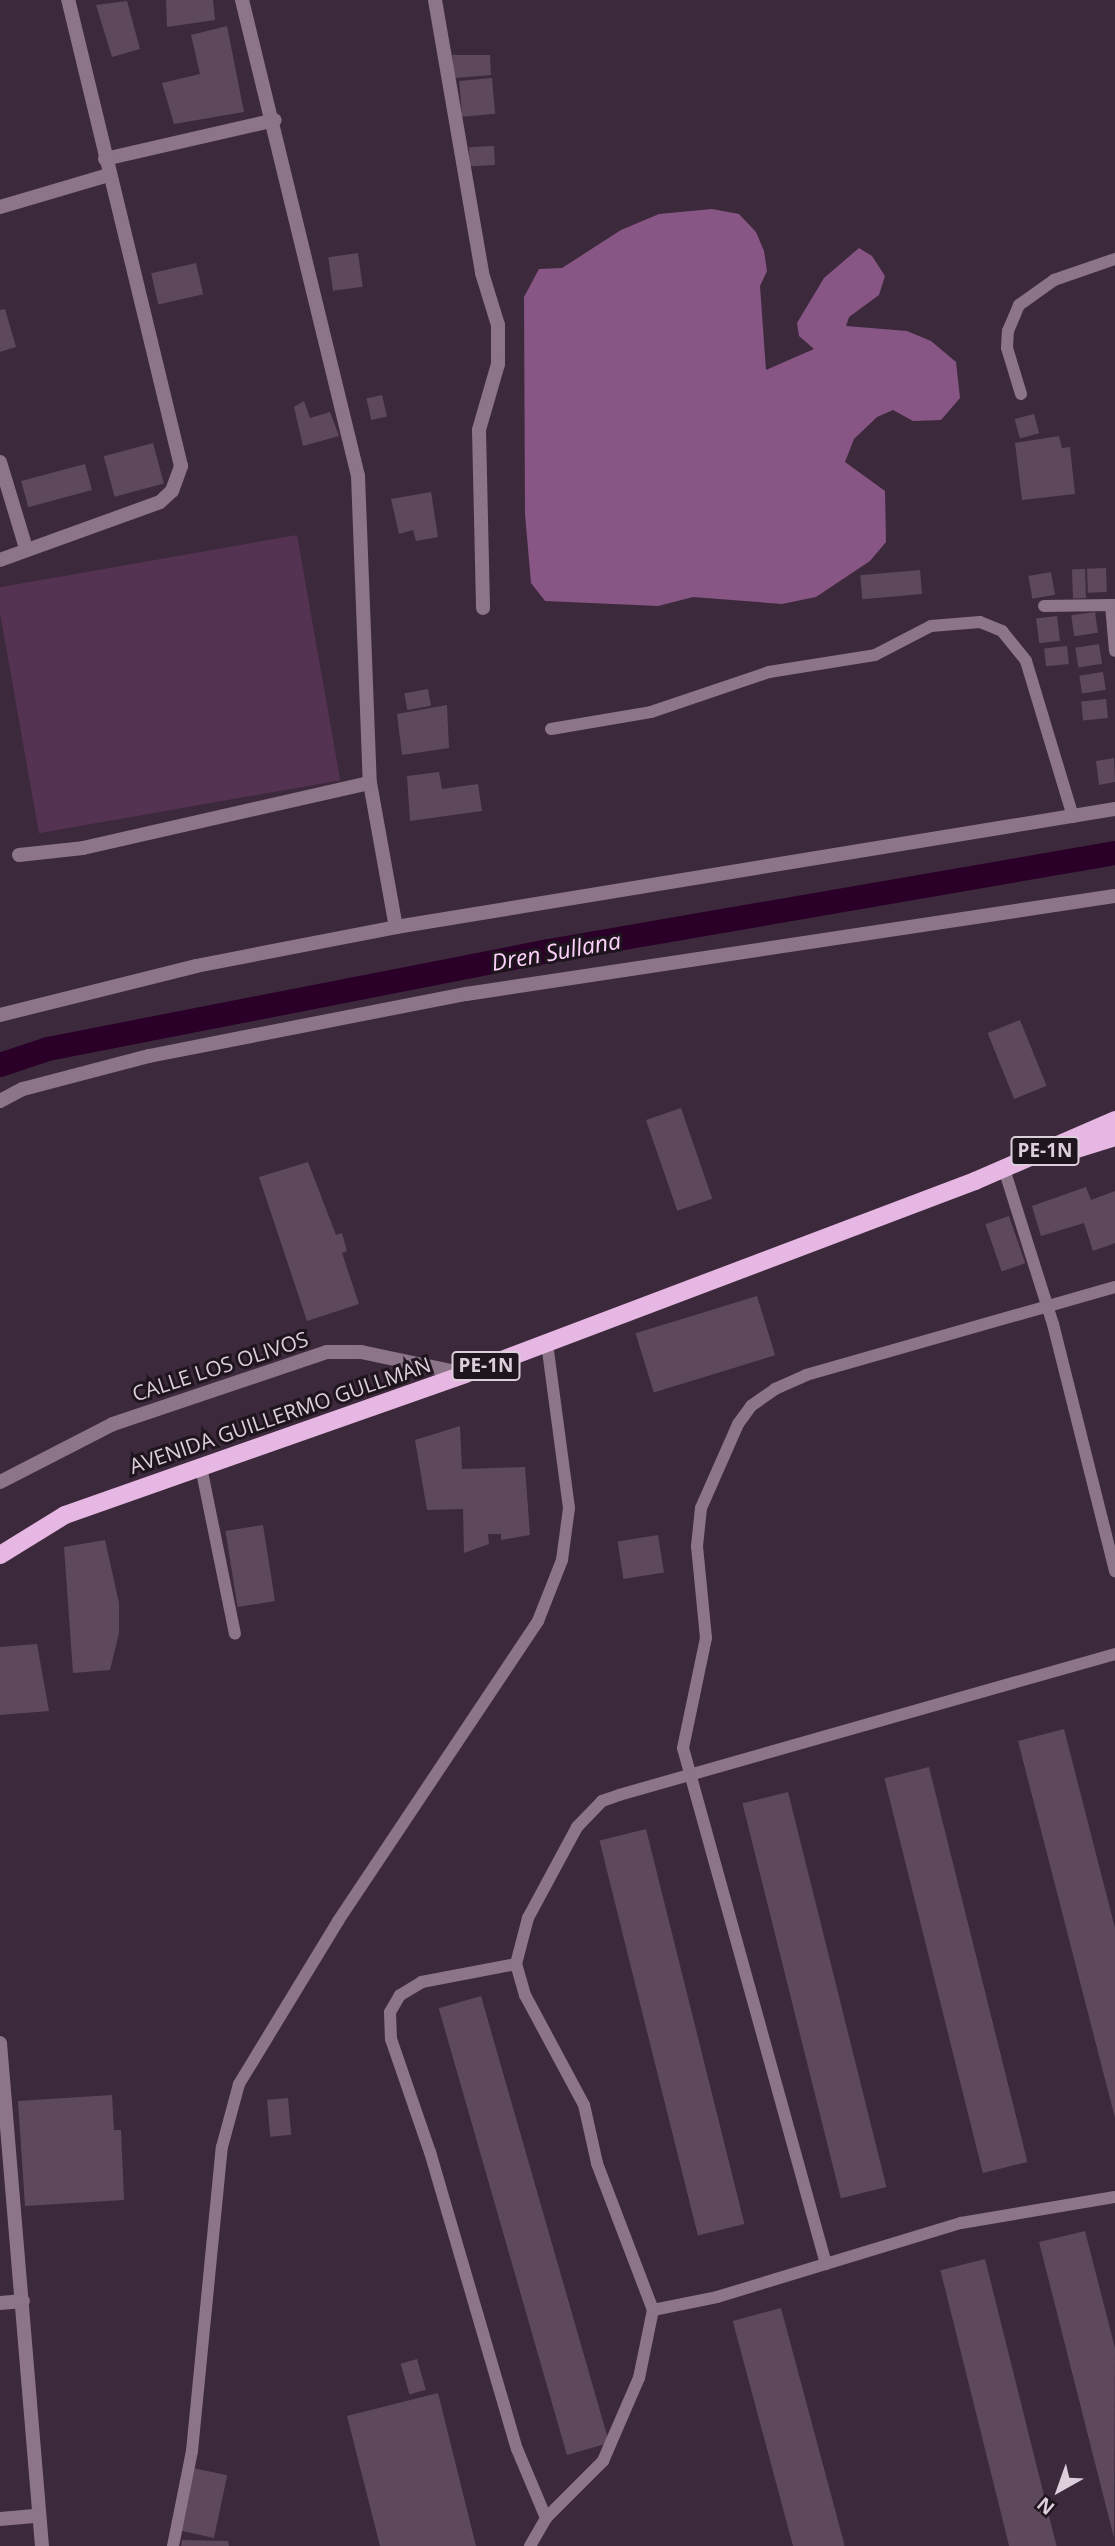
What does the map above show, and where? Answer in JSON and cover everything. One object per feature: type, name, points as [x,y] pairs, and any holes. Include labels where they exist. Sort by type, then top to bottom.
[{"type":"main road","name":"AVENIDA GUILLERMO GULLMAN","points":[[0,1555],[65,1514],[465,1374],[975,1181],[1115,1120]]},
{"type":"main road","name":"AVENIDA GUILLERMO GULLMAN","points":[[975,1181],[1115,1137]]},
{"type":"street","points":[[0,560],[26,548],[160,502],[173,491],[179,475],[180,458],[68,0]]},
{"type":"street","points":[[242,0],[275,120],[358,476],[370,783],[396,927]]},
{"type":"street","points":[[435,0],[482,273],[498,325],[498,364],[479,430],[483,608]]},
{"type":"street","points":[[105,159],[275,120]]},
{"type":"street","points":[[0,207],[109,174]]},
{"type":"street","points":[[0,462],[26,548]]},
{"type":"street","points":[[19,855],[83,848],[370,783]]},
{"type":"street","points":[[0,1014],[196,966],[396,927],[1115,809]]},
{"type":"street","points":[[0,1101],[23,1088],[149,1056],[466,994],[1115,896]]},
{"type":"street","name":"CALLE LOS OLIVOS","points":[[0,1482],[113,1424],[327,1352],[361,1352],[465,1374]]},
{"type":"street","points":[[0,2043],[23,2301],[37,2516],[43,2546]]},
{"type":"street","points":[[0,2303],[23,2301]]},
{"type":"street","points":[[0,2519],[37,2516]]},
{"type":"lane","points":[[1021,394],[1007,348],[1008,331],[1019,305],[1055,280],[1115,259]]},
{"type":"lane","points":[[1044,606],[1113,605],[1115,651]]},
{"type":"lane","points":[[551,729],[651,712],[769,672],[875,655],[931,626],[980,622],[1002,631],[1026,661],[1073,817]]},
{"type":"lane","points":[[1005,1172],[1047,1306],[1115,1571]]},
{"type":"lane","points":[[826,2264],[683,1748],[706,1638],[697,1546],[701,1508],[716,1467],[751,1406],[806,1375],[1115,1287]]},
{"type":"lane","points":[[173,2546],[192,2451],[220,2160],[239,2084],[338,1921],[538,1621],[562,1560],[569,1508],[547,1343]]},
{"type":"lane","points":[[201,1467],[235,1634]]},
{"type":"lane","points":[[530,2546],[546,2518],[603,2461],[639,2378],[653,2310],[597,2163],[584,2105],[525,1995],[516,1965],[519,1939],[536,1901],[590,1811],[601,1801],[1115,1654]]},
{"type":"lane","points":[[516,1965],[422,1982],[400,1995],[390,2012],[391,2039],[430,2152],[517,2449],[546,2518]]},
{"type":"lane","points":[[653,2310],[717,2297],[961,2223],[1115,2197]]},
{"type":"shaded area","points":[[712,209],[739,214],[756,232],[764,251],[767,271],[760,286],[766,370],[814,349],[799,336],[797,323],[824,278],[859,248],[872,256],[885,276],[879,295],[849,317],[846,326],[907,331],[931,341],[956,362],[960,398],[941,420],[913,421],[893,410],[877,417],[854,439],[845,462],[885,491],[886,542],[870,561],[816,597],[782,604],[693,597],[658,606],[545,601],[531,583],[525,514],[524,297],[539,269],[562,268],[621,230],[659,214]]},
{"type":"shaded area","points":[[297,535],[340,780],[39,833],[0,613],[0,587]]},
{"type":"building","points":[[166,0],[213,0],[215,20],[167,27]]},
{"type":"building","points":[[127,1],[140,49],[112,57],[96,5]]},
{"type":"building","points":[[227,26],[244,112],[174,124],[162,83],[200,74],[191,35]]},
{"type":"building","points":[[452,55],[490,55],[491,75],[454,78]]},
{"type":"building","points":[[492,78],[495,114],[462,117],[459,81]]},
{"type":"building","points":[[494,146],[495,165],[470,166],[469,147]]},
{"type":"building","points":[[358,253],[363,287],[333,291],[328,257]]},
{"type":"building","points":[[196,263],[203,294],[158,305],[151,273]]},
{"type":"building","points":[[5,309],[16,347],[0,352],[0,310]]},
{"type":"building","points":[[382,395],[387,416],[371,420],[366,399]]},
{"type":"building","points":[[304,401],[310,418],[330,412],[339,436],[303,446],[294,407]]},
{"type":"building","points":[[1034,414],[1039,433],[1020,438],[1015,419]]},
{"type":"building","points":[[1059,436],[1062,448],[1070,447],[1075,494],[1022,500],[1015,443]]},
{"type":"building","points":[[153,443],[164,484],[115,497],[104,456]]},
{"type":"building","points":[[85,464],[92,490],[28,507],[21,481]]},
{"type":"building","points":[[431,492],[438,537],[416,541],[413,530],[399,534],[391,499]]},
{"type":"building","points":[[1106,568],[1107,592],[1088,593],[1087,569]]},
{"type":"building","points":[[1072,569],[1085,569],[1086,598],[1073,598]]},
{"type":"building","points":[[920,570],[922,594],[862,599],[860,575]]},
{"type":"building","points":[[1051,572],[1055,595],[1032,599],[1028,576]]},
{"type":"building","points":[[1095,612],[1098,633],[1074,636],[1071,615]]},
{"type":"building","points":[[1057,616],[1060,641],[1039,643],[1036,619]]},
{"type":"building","points":[[1099,644],[1102,664],[1078,668],[1075,648]]},
{"type":"building","points":[[1067,646],[1069,664],[1046,666],[1044,648]]},
{"type":"building","points":[[1103,672],[1106,690],[1082,694],[1079,676]]},
{"type":"building","points":[[428,689],[431,706],[407,710],[404,693]]},
{"type":"building","points":[[1106,699],[1108,718],[1083,721],[1081,702]]},
{"type":"building","points":[[447,705],[449,748],[402,755],[397,714]]},
{"type":"building","points":[[1114,758],[1115,782],[1099,785],[1096,761]]},
{"type":"building","points":[[439,772],[442,789],[478,784],[482,811],[410,821],[407,776]]},
{"type":"building","points":[[1020,1020],[1047,1086],[1014,1099],[988,1033]]},
{"type":"building","points":[[681,1108],[712,1199],[677,1211],[646,1120]]},
{"type":"building","points":[[308,1162],[336,1235],[342,1233],[347,1251],[342,1253],[359,1304],[307,1321],[259,1177]]},
{"type":"building","points":[[1086,1187],[1091,1200],[1115,1191],[1115,1243],[1093,1251],[1084,1223],[1041,1236],[1032,1206]]},
{"type":"building","points":[[1009,1216],[1025,1263],[1002,1271],[985,1224]]},
{"type":"building","points":[[757,1296],[775,1355],[654,1392],[636,1333]]},
{"type":"building","points":[[460,1426],[462,1469],[525,1467],[530,1535],[501,1540],[501,1534],[488,1534],[489,1544],[464,1553],[463,1509],[427,1510],[415,1440]]},
{"type":"building","points":[[263,1525],[275,1601],[238,1607],[225,1531]]},
{"type":"building","points":[[658,1535],[664,1573],[623,1579],[618,1541]]},
{"type":"building","points":[[105,1540],[119,1603],[119,1633],[110,1670],[73,1673],[64,1547]]},
{"type":"building","points":[[37,1644],[49,1711],[0,1715],[0,1647]]},
{"type":"building","points":[[1064,1729],[1115,1928],[1115,2118],[1018,1741]]},
{"type":"building","points":[[929,1767],[1027,2162],[983,2173],[884,1778]]},
{"type":"building","points":[[788,1792],[886,2187],[841,2198],[742,1803]]},
{"type":"building","points":[[646,1829],[744,2224],[698,2236],[599,1841]]},
{"type":"building","points":[[481,1996],[609,2443],[567,2455],[439,2008]]},
{"type":"building","points":[[112,2095],[114,2130],[121,2130],[124,2200],[25,2206],[18,2101]]},
{"type":"building","points":[[288,2098],[291,2135],[270,2137],[267,2100]]},
{"type":"building","points":[[1085,2231],[1115,2348],[1114,2538],[1039,2242]]},
{"type":"building","points":[[985,2259],[1057,2546],[1009,2546],[940,2270]]},
{"type":"building","points":[[781,2308],[845,2546],[793,2546],[733,2321]]},
{"type":"building","points":[[417,2359],[426,2390],[409,2394],[401,2364]]},
{"type":"building","points":[[438,2393],[476,2546],[380,2546],[347,2416]]},
{"type":"building","points":[[193,2468],[227,2475],[214,2538],[180,2531]]},
{"type":"building","points":[[182,2540],[228,2541],[229,2546],[181,2546]]},
{"type":"waterway","name":"Dren Sullana","points":[[0,1065],[48,1049],[549,951],[1115,853]]}]
